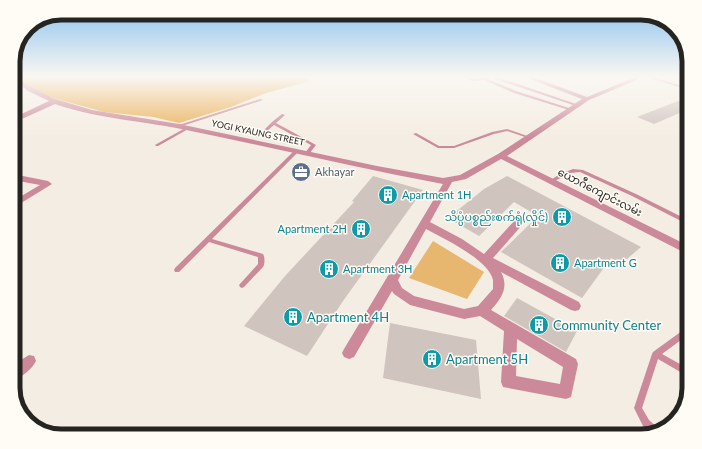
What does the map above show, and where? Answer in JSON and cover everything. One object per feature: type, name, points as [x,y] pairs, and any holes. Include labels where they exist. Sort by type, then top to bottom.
[{"type":"street","name":"YOGI KYAUNG STREET","points":[[42,97],[78,109],[178,126],[443,181],[463,177],[500,156],[573,107],[592,97]]},
{"type":"street","points":[[582,97],[587,99]]},
{"type":"street","points":[[20,118],[55,102]]},
{"type":"street","name":"ယောဂီကျောင်းလမ်း","points":[[500,156],[682,247]]},
{"type":"street","points":[[20,178],[48,184],[20,201]]},
{"type":"street","points":[[349,353],[449,180]]},
{"type":"street","points":[[486,259],[519,222]]},
{"type":"street","points":[[424,223],[486,259],[575,306]]},
{"type":"street","points":[[482,311],[499,290],[500,277],[486,259]]},
{"type":"street","points":[[392,280],[398,291],[410,300],[464,314],[482,311],[511,328],[571,364],[566,392],[508,382],[511,328]]},
{"type":"street","points":[[20,368],[29,361]]},
{"type":"lane","points":[[536,97],[573,107]]},
{"type":"lane","points":[[546,97],[573,107]]},
{"type":"lane","points":[[178,126],[261,100]]},
{"type":"lane","points":[[266,130],[283,115]]},
{"type":"lane","points":[[273,123],[314,145],[307,153]]},
{"type":"lane","points":[[158,145],[188,128]]},
{"type":"lane","points":[[415,134],[438,147],[454,146],[507,130],[528,137]]},
{"type":"lane","points":[[177,270],[297,151]]},
{"type":"lane","points":[[551,181],[568,171],[581,171],[634,195],[682,219]]},
{"type":"lane","points":[[208,240],[261,256],[261,265],[242,285]]},
{"type":"lane","points":[[652,428],[646,423],[638,408],[656,354],[682,335]]},
{"type":"lane","points":[[656,354],[682,369]]},
{"type":"shaded area","points":[[49,97],[256,97],[231,107],[179,123],[153,117],[104,112]]},
{"type":"shaded area","points":[[433,241],[484,272],[467,299],[409,278]]},
{"type":"building","points":[[678,101],[682,102],[682,112],[654,124],[637,117]]},
{"type":"building","points":[[373,176],[423,190],[343,301],[307,356],[244,326],[285,276],[354,202],[352,201]]},
{"type":"building","points":[[507,176],[641,247],[621,264],[611,258],[582,298],[501,252],[538,216],[514,202],[479,236],[448,218],[484,189]]},
{"type":"building","name":"Community Center","points":[[517,298],[577,331],[566,352],[504,316]]},
{"type":"building","name":"Apartment 5H","points":[[390,323],[476,340],[481,399],[383,378]]},
{"type":"place","name":"Akhayar","points":[[301,172]]},
{"type":"place","name":"Apartment 1H","points":[[388,195]]},
{"type":"place","name":"သိပ္ပံပစ္စည်းစက်ရုံ(လှိုင်)","points":[[562,217]]},
{"type":"place","name":"Apartment 2H","points":[[361,229]]},
{"type":"place","name":"Apartment G","points":[[560,263]]},
{"type":"place","name":"Apartment 3H","points":[[329,269]]},
{"type":"place","name":"Apartment 4H","points":[[293,317]]},
{"type":"place","name":"Community Center","points":[[539,325]]},
{"type":"place","name":"Apartment 5H","points":[[432,359]]}]
